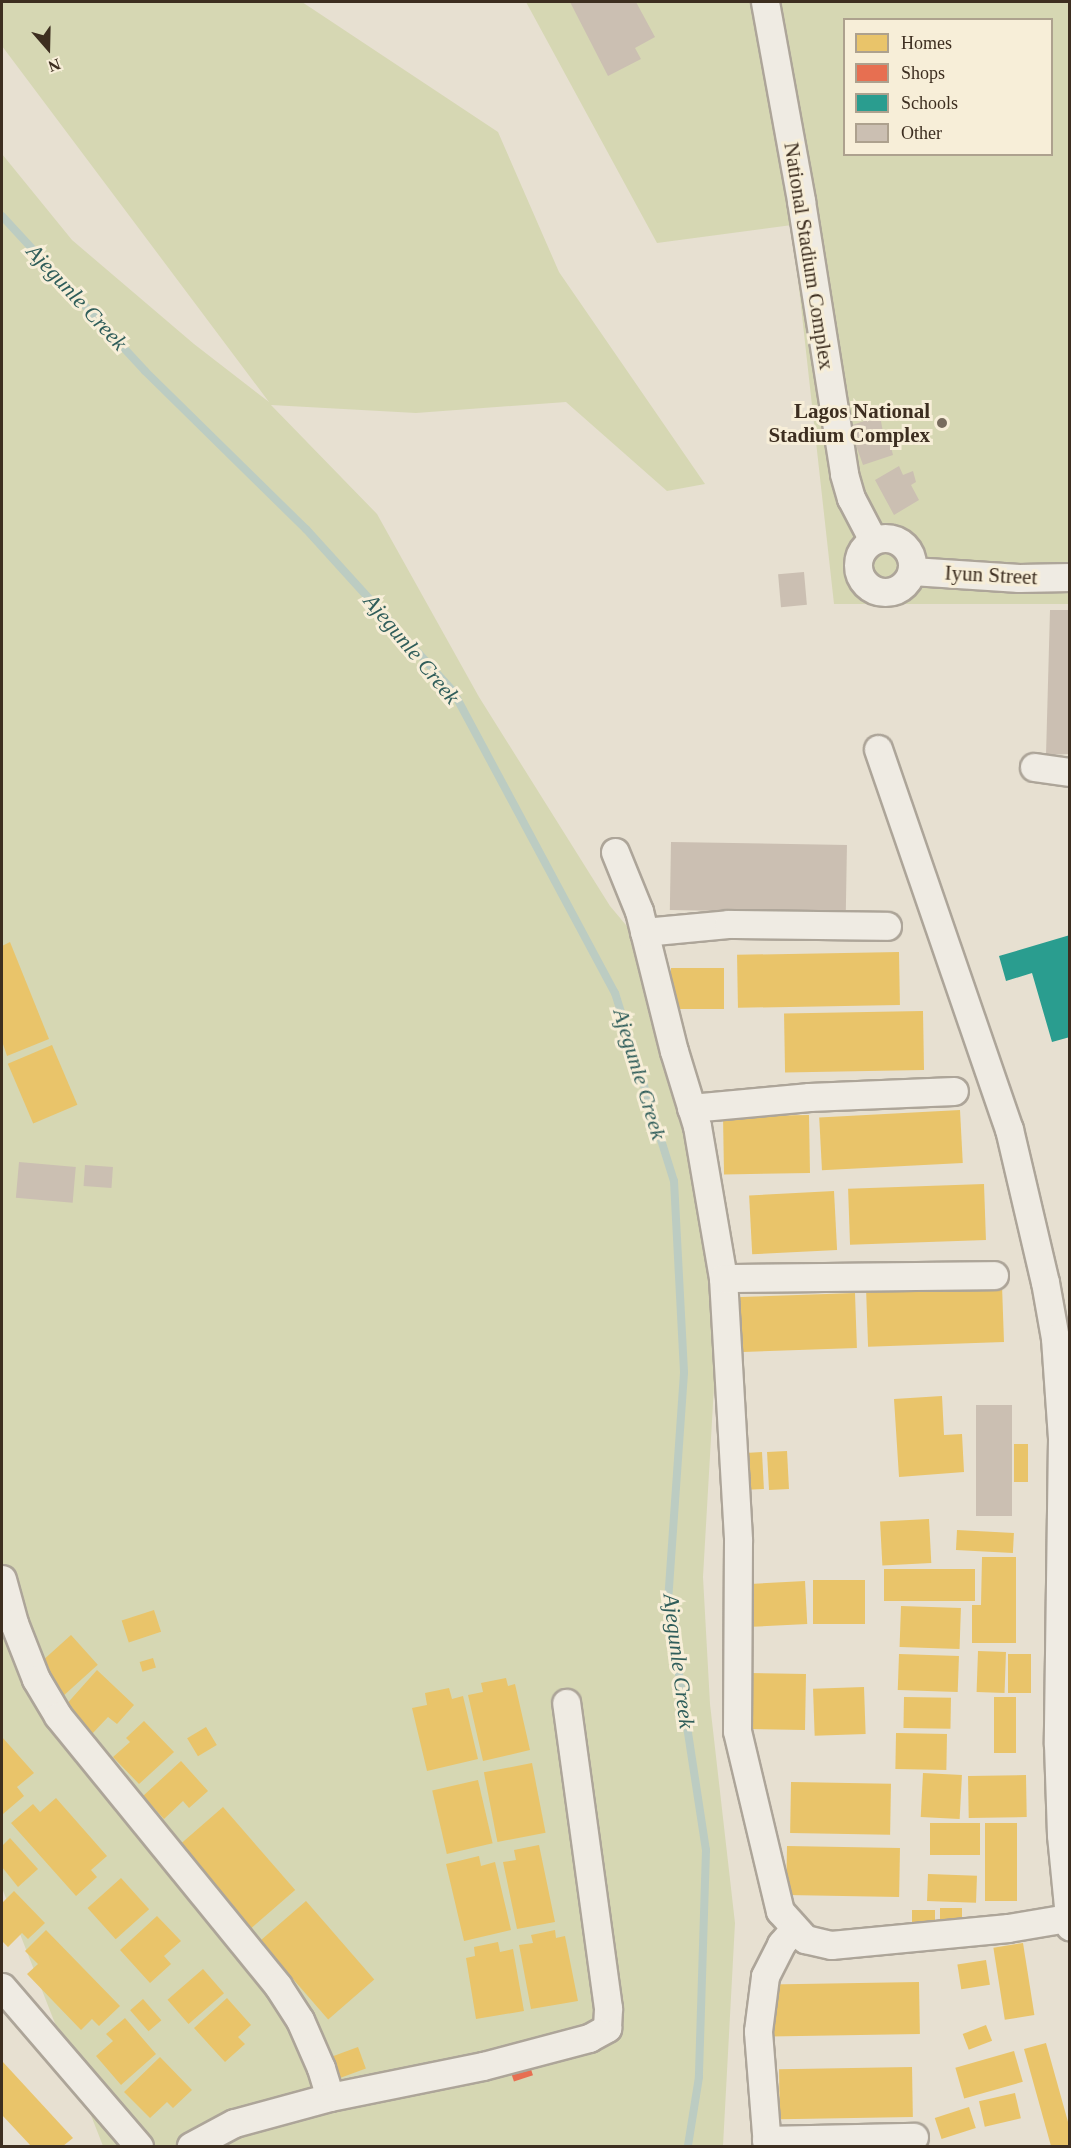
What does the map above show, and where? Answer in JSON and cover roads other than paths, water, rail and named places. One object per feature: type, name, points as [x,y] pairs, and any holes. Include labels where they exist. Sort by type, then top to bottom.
[{"type":"street","name":"National Stadium Complex","points":[[765,2],[801,201],[844,474],[851,498],[873,540]]},
{"type":"street","points":[[890,538],[906,546],[913,562],[912,571],[903,585],[896,590],[888,592],[872,589],[860,576],[858,560],[866,545],[873,540],[890,538]]},
{"type":"street","name":"Iyun Street","points":[[912,571],[1019,578],[1070,577]]},
{"type":"street","points":[[615,852],[639,912],[691,1108],[723,1278],[738,1542],[737,1731],[780,1911],[805,1939],[831,1945],[1068,1922],[1066,1835],[1058,1744],[1065,1626],[1066,1438],[1055,1338],[1045,1282],[1009,1129],[878,749]]},
{"type":"street","points":[[1034,767],[1070,772]]},
{"type":"street","points":[[644,932],[728,924],[887,926]]},
{"type":"street","points":[[691,1108],[809,1097],[954,1091]]},
{"type":"street","points":[[723,1278],[994,1275]]},
{"type":"street","points":[[2,1579],[14,1623],[36,1679],[58,1716],[278,1986],[300,2020],[321,2068],[330,2097]]},
{"type":"street","points":[[191,2146],[234,2123],[330,2097],[483,2066],[589,2038],[607,2028],[608,2008],[566,1703]]},
{"type":"street","points":[[794,1929],[781,1944],[765,1976],[760,2009],[758,2031],[767,2143],[914,2137]]},
{"type":"street","points":[[2,1988],[139,2146]]},
{"type":"waterway","name":"Ajegunle Creek","points":[[2,216],[145,371],[306,529],[453,691],[615,993],[674,1181],[684,1373],[668,1602],[706,1850],[699,2077],[688,2146]]},
{"type":"place","name":"Lagos National Stadium Complex","points":[[942,423]]}]
